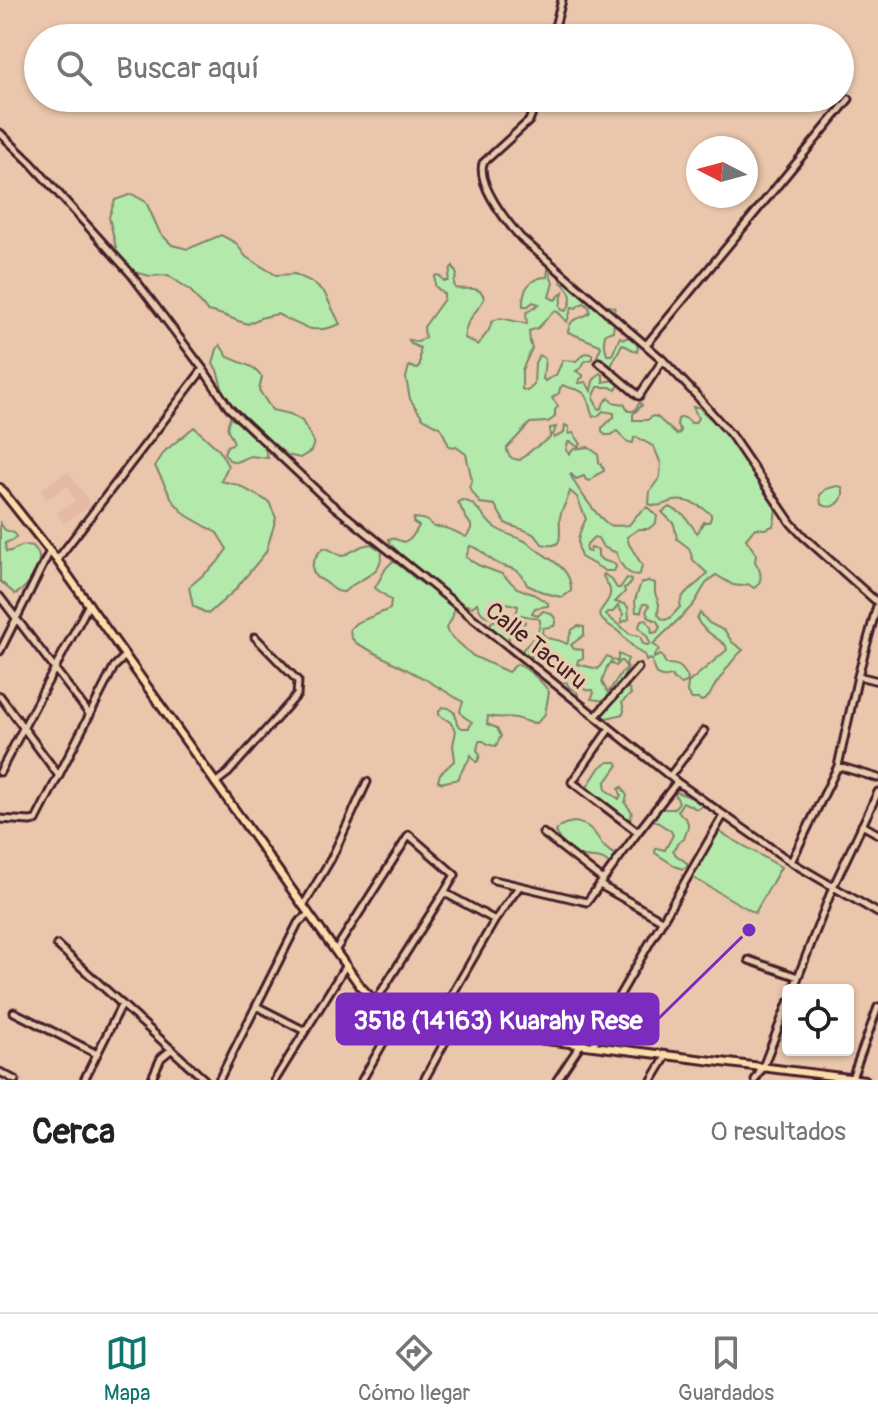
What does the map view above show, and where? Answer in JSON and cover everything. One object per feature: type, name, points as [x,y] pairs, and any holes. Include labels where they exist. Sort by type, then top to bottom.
[{"type":"main road","points":[[0,488],[57,560],[335,951],[375,1002],[398,1017],[452,1029],[763,1067],[807,1076],[865,1080]]},
{"type":"street","points":[[556,24],[562,0]]},
{"type":"street","points":[[533,112],[529,121],[483,163],[481,170],[482,180],[508,223],[521,238],[663,360],[731,435],[791,523],[878,602],[838,766],[791,862]]},
{"type":"street","points":[[646,345],[838,112]]},
{"type":"street","name":"Calle Tacuru","points":[[0,133],[131,274],[229,408],[330,503],[677,782],[791,862],[878,913]]},
{"type":"street","points":[[599,362],[639,396],[663,360]]},
{"type":"street","points":[[57,560],[203,369]]},
{"type":"street","points":[[0,651],[50,551]]},
{"type":"street","points":[[0,597],[90,715]]},
{"type":"street","points":[[0,772],[89,604]]},
{"type":"street","points":[[215,783],[228,773],[297,695],[298,681],[255,637]]},
{"type":"street","points":[[0,819],[36,820],[114,667],[125,656]]},
{"type":"street","points":[[596,716],[638,668]]},
{"type":"street","points":[[858,676],[878,681]]},
{"type":"street","points":[[0,696],[59,776]]},
{"type":"street","points":[[610,728],[572,782],[638,832]]},
{"type":"street","points":[[670,776],[704,731]]},
{"type":"street","points":[[838,766],[878,778]]},
{"type":"street","points":[[303,906],[331,859],[367,782]]},
{"type":"street","points":[[494,880],[587,902],[677,782]]},
{"type":"street","points":[[795,984],[833,887],[878,792]]},
{"type":"street","points":[[593,1046],[723,816]]},
{"type":"street","points":[[862,825],[878,834]]},
{"type":"street","points":[[543,833],[602,883],[663,921]]},
{"type":"street","points":[[335,951],[409,835],[455,875],[375,1002]]},
{"type":"street","points":[[434,1026],[495,920],[519,887]]},
{"type":"street","points":[[445,893],[495,920]]},
{"type":"street","points":[[219,1080],[298,923],[309,914]]},
{"type":"street","points":[[57,945],[205,1080]]},
{"type":"street","points":[[749,960],[798,977]]},
{"type":"street","points":[[275,1080],[346,965]]},
{"type":"street","points":[[84,1080],[122,1004]]},
{"type":"street","points":[[256,1006],[305,1031]]},
{"type":"street","points":[[852,1078],[878,1007]]},
{"type":"street","points":[[14,1012],[97,1054]]},
{"type":"street","points":[[362,1080],[398,1017]]},
{"type":"street","points":[[755,1080],[782,1018]]},
{"type":"street","points":[[424,1080],[452,1029]]},
{"type":"street","points":[[557,1080],[581,1044]]},
{"type":"street","points":[[151,1080],[161,1058],[172,1049]]},
{"type":"street","points":[[652,1080],[667,1055]]},
{"type":"street","points":[[0,1072],[15,1080]]},
{"type":"shaded area","points":[[68,471],[91,505],[64,523],[57,513],[75,500],[67,486],[47,499],[41,490]]},
{"type":"green space","points":[[132,194],[146,202],[160,233],[172,245],[188,249],[221,235],[236,243],[246,257],[276,275],[295,274],[310,281],[324,292],[340,324],[315,329],[277,314],[248,324],[207,311],[190,290],[168,275],[150,276],[134,272],[117,252],[109,217],[115,200]]},
{"type":"green space","points":[[453,266],[457,275],[455,288],[477,290],[483,294],[484,299],[468,322],[465,333],[465,338],[478,345],[492,321],[501,318],[527,324],[526,313],[539,304],[533,302],[523,306],[524,295],[532,282],[547,277],[548,270],[553,283],[549,297],[555,300],[563,292],[562,310],[566,311],[571,299],[561,282],[563,277],[603,307],[615,307],[613,331],[605,334],[607,355],[612,355],[620,337],[629,337],[636,343],[637,352],[622,344],[610,368],[597,356],[600,345],[568,332],[574,320],[590,312],[589,307],[584,303],[572,307],[567,322],[554,311],[538,328],[529,331],[532,348],[522,370],[522,389],[527,391],[534,385],[535,363],[539,355],[545,359],[545,381],[556,375],[563,360],[576,361],[585,353],[592,354],[592,359],[585,361],[576,371],[583,375],[579,383],[586,382],[591,391],[593,381],[600,373],[603,382],[614,380],[619,385],[616,390],[598,387],[594,398],[599,409],[609,398],[612,402],[624,404],[628,411],[634,411],[640,402],[642,405],[633,414],[633,420],[657,417],[677,435],[681,431],[677,425],[678,419],[682,417],[695,423],[698,418],[693,407],[699,407],[721,428],[771,496],[775,508],[773,526],[755,528],[746,539],[756,554],[759,583],[754,588],[748,584],[733,585],[716,575],[705,585],[692,606],[653,644],[659,649],[654,658],[660,655],[666,664],[679,666],[688,678],[687,682],[682,684],[672,676],[658,675],[652,660],[646,661],[645,655],[603,620],[599,614],[610,591],[603,576],[612,580],[617,588],[627,578],[631,580],[615,602],[628,607],[629,619],[621,623],[623,614],[618,606],[606,615],[630,634],[640,636],[643,644],[648,645],[647,636],[639,627],[641,620],[646,619],[652,633],[660,627],[646,612],[647,604],[643,604],[641,612],[636,612],[635,600],[641,583],[655,583],[658,614],[665,620],[680,607],[686,592],[707,573],[693,560],[689,548],[677,539],[674,524],[662,512],[670,507],[684,515],[697,533],[704,522],[709,522],[711,514],[684,501],[649,504],[650,491],[660,477],[661,464],[654,447],[637,437],[633,443],[627,441],[617,431],[605,435],[602,428],[614,417],[614,413],[603,411],[593,416],[584,394],[563,385],[552,398],[558,406],[555,417],[548,422],[530,423],[507,448],[508,454],[520,460],[550,438],[550,428],[556,427],[554,438],[564,433],[565,425],[569,427],[569,434],[573,433],[581,444],[578,447],[568,442],[566,450],[569,454],[574,449],[588,447],[598,454],[604,469],[590,481],[584,476],[576,479],[570,473],[581,493],[600,516],[610,525],[617,526],[629,525],[647,507],[657,516],[656,523],[648,529],[639,529],[627,537],[642,565],[640,574],[628,572],[617,553],[603,547],[598,538],[594,537],[587,544],[586,551],[590,552],[591,548],[598,550],[602,560],[615,564],[614,571],[606,571],[581,557],[579,537],[586,519],[577,497],[570,491],[560,517],[560,539],[555,545],[542,544],[530,532],[505,523],[495,505],[480,503],[469,487],[472,480],[466,454],[449,446],[441,428],[423,418],[410,399],[406,378],[409,366],[417,369],[420,365],[420,348],[409,340],[418,342],[425,338],[424,327],[444,299],[444,294],[435,286],[435,276],[448,281]]},
{"type":"green space","points":[[220,345],[228,357],[252,367],[262,377],[259,390],[272,410],[290,414],[302,421],[314,442],[311,451],[300,458],[287,455],[236,412],[225,398],[213,364]]},
{"type":"green space","points":[[230,418],[263,444],[268,458],[250,456],[236,462],[229,460],[224,453],[227,446],[234,443],[228,428]]},
{"type":"green space","points":[[194,427],[219,450],[228,466],[221,481],[238,485],[269,502],[276,518],[266,552],[234,591],[208,614],[193,606],[189,587],[217,563],[227,549],[217,533],[186,515],[173,501],[155,466],[165,451]]},
{"type":"green space","points":[[842,487],[841,500],[830,507],[821,504],[820,495],[826,489]]},
{"type":"green space","points":[[462,500],[472,504],[494,527],[526,542],[566,573],[571,591],[563,597],[527,585],[516,570],[497,564],[477,548],[470,546],[466,557],[502,574],[517,588],[548,603],[548,606],[535,608],[532,613],[538,616],[543,611],[554,618],[554,626],[543,628],[542,633],[547,638],[567,644],[572,630],[578,626],[584,627],[584,635],[571,645],[574,649],[583,650],[583,658],[577,664],[598,669],[607,656],[617,662],[619,654],[628,659],[628,668],[623,677],[627,678],[631,694],[622,702],[623,714],[607,718],[592,712],[606,701],[591,699],[593,690],[582,688],[571,676],[566,682],[577,691],[578,698],[568,692],[563,685],[569,673],[538,653],[542,641],[533,644],[527,651],[531,659],[523,656],[523,649],[533,639],[540,620],[521,615],[525,622],[523,625],[518,619],[512,624],[519,636],[508,628],[509,640],[506,641],[493,631],[490,624],[494,620],[507,627],[518,606],[507,603],[502,613],[486,616],[477,603],[472,607],[460,603],[439,588],[436,582],[420,573],[390,544],[389,539],[392,538],[404,542],[412,537],[419,526],[413,522],[414,518],[424,519],[434,527],[446,528],[466,537],[471,525],[458,502]],"holes":[[[611,661],[616,666],[622,661],[627,668],[608,693],[602,682]]]},
{"type":"green space","points":[[0,523],[16,537],[5,543],[6,552],[28,545],[33,546],[39,555],[31,580],[15,594],[0,581]]},
{"type":"green space","points":[[371,544],[382,551],[378,567],[344,592],[336,591],[314,574],[313,563],[323,548],[343,556]]},
{"type":"green space","points":[[393,561],[452,605],[453,614],[446,628],[448,633],[473,656],[508,672],[517,664],[530,672],[549,692],[545,714],[537,723],[512,717],[488,716],[487,724],[497,728],[501,736],[496,746],[479,741],[478,761],[471,755],[455,780],[438,781],[440,774],[455,760],[453,745],[456,731],[450,722],[439,715],[439,711],[442,707],[448,708],[455,713],[457,724],[469,728],[472,722],[460,711],[463,702],[356,643],[351,637],[350,629],[356,623],[390,609],[391,600],[375,588]]},
{"type":"green space","points":[[700,613],[709,623],[725,631],[732,642],[743,650],[710,695],[702,701],[692,699],[687,692],[688,683],[727,650],[697,619]]},
{"type":"green space","points":[[609,762],[618,765],[605,783],[606,790],[619,799],[619,789],[622,787],[627,796],[625,803],[632,812],[628,821],[587,787],[600,767]]},
{"type":"green space","points":[[676,792],[698,800],[702,806],[697,809],[683,802],[678,810],[688,823],[684,839],[673,850],[687,863],[683,869],[655,853],[656,848],[665,850],[673,835],[654,820],[655,811],[674,809],[679,802]]},
{"type":"green space","points":[[575,822],[594,832],[604,846],[616,855],[613,863],[579,856],[563,844],[556,832],[567,823]]},
{"type":"green space","points":[[718,831],[781,867],[755,913],[692,877]]},
{"type":"place","name":"3518 (14163) Kuarahy Rese","points":[[749,930]]}]
